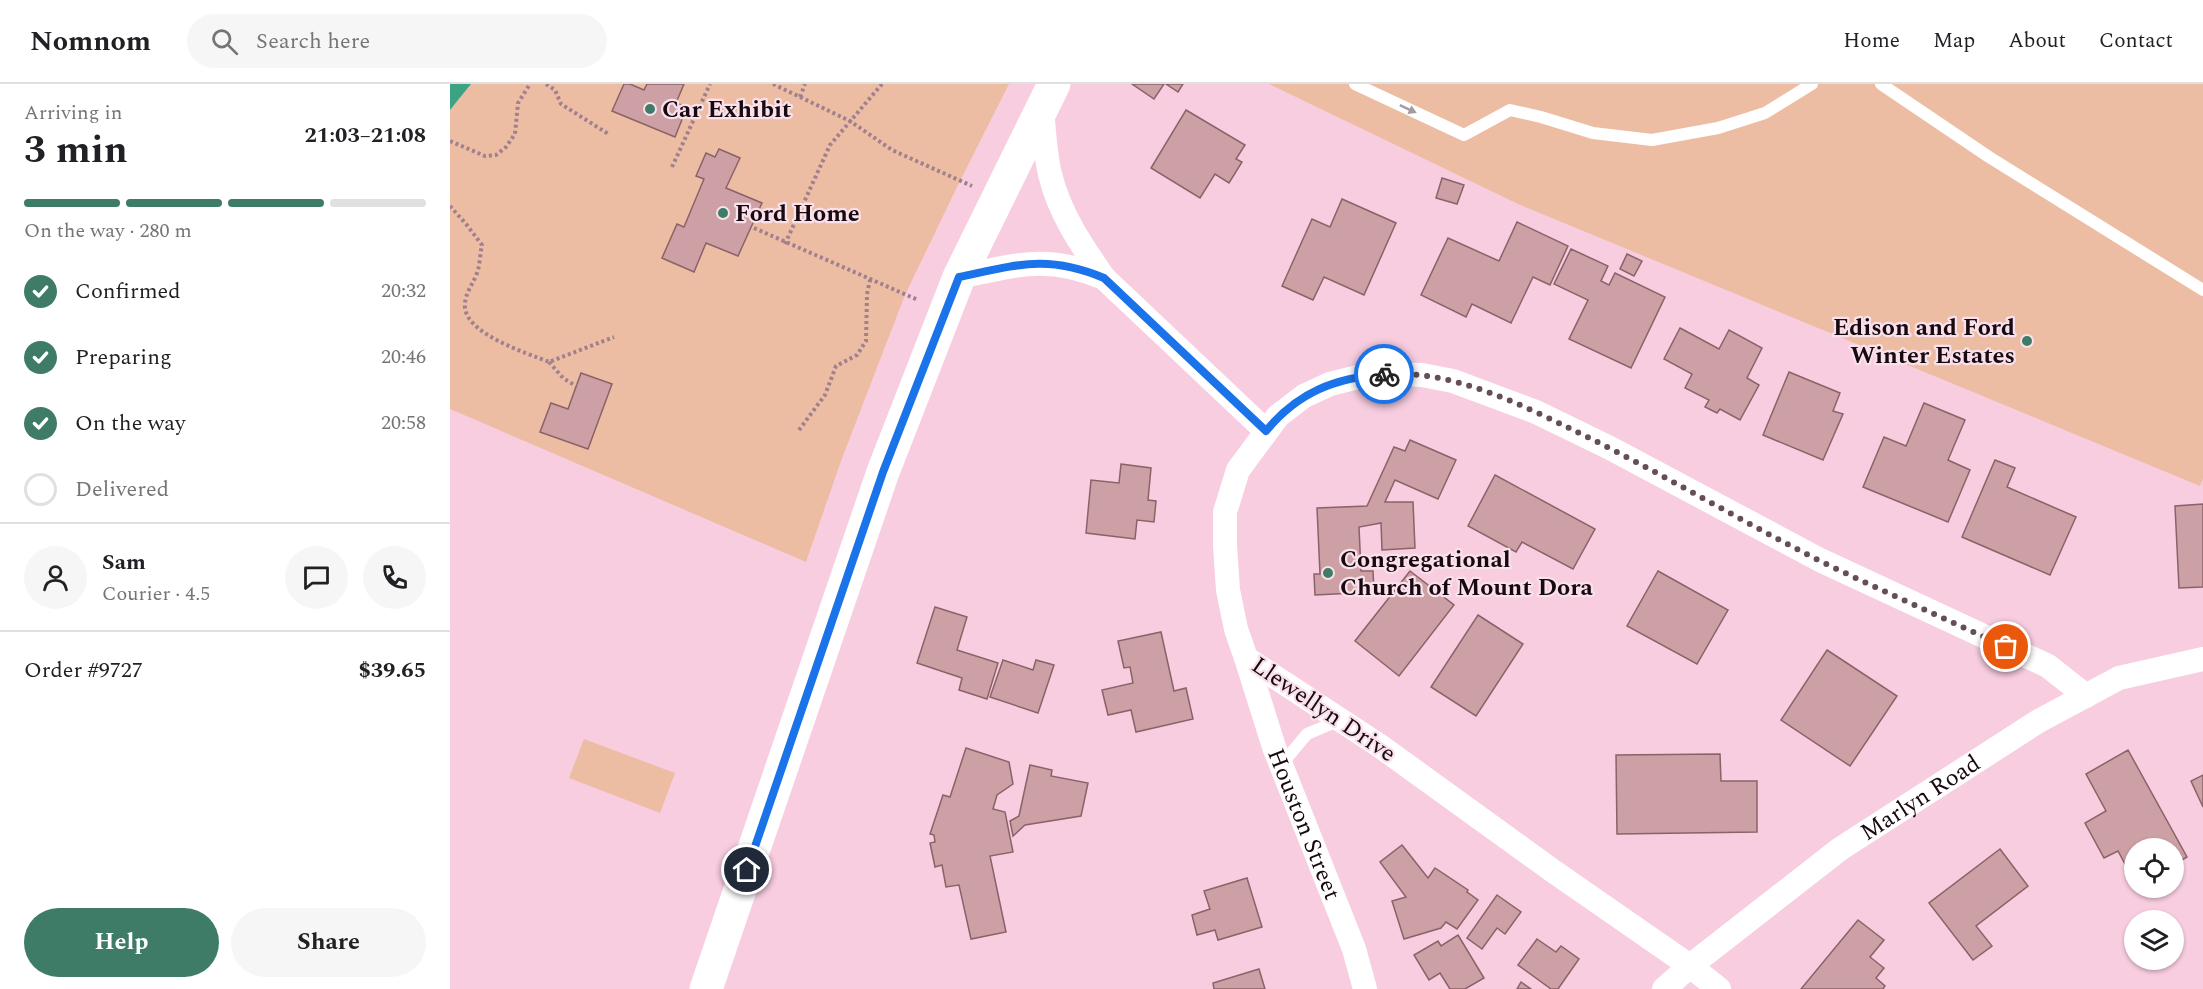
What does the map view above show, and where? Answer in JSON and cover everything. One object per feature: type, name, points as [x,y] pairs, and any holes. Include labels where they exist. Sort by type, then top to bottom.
[{"type":"main road","points":[[706,989],[883,472],[959,277],[1048,97]]},
{"type":"street","points":[[1048,97],[1049,174],[1063,212],[1079,242],[1104,278],[1266,431]]},
{"type":"street","points":[[959,277],[1018,264],[1051,263],[1081,268],[1104,278]]},
{"type":"street","name":"Llewellyn Drive","points":[[1719,989],[1389,752],[1246,658],[1236,629],[1228,590],[1225,546],[1226,512],[1238,470],[1278,416],[1304,396],[1330,384],[1362,376],[1422,375],[1453,381],[1536,412],[1610,448],[1820,560],[2048,666],[2086,696]]},
{"type":"street","name":"Houston Street","points":[[1246,658],[1281,765],[1353,949],[1365,989]]},
{"type":"street","name":"Marlyn Road","points":[[1664,989],[1690,966],[1840,849],[2027,728],[2119,678],[2203,659]]},
{"type":"lane","points":[[1356,84],[1464,135],[1510,110],[1593,133],[1652,140],[1718,128],[1765,113],[1812,84]]},
{"type":"lane","points":[[1881,84],[1989,157],[2203,290]]},
{"type":"lane","points":[[1281,765],[1306,734],[1340,720]]},
{"type":"path","points":[[450,141],[485,156],[496,154],[506,147],[515,134],[518,103],[530,84]]},
{"type":"path","points":[[546,84],[555,90],[561,104],[610,135]]},
{"type":"path","points":[[672,167],[710,84]]},
{"type":"path","points":[[772,84],[850,121],[892,150],[998,197]]},
{"type":"path","points":[[800,97],[805,84]]},
{"type":"path","points":[[785,243],[830,145],[882,84]]},
{"type":"path","points":[[450,206],[482,245],[477,273],[467,290],[464,307],[471,322],[485,334],[549,362],[563,378],[576,386]]},
{"type":"path","points":[[754,228],[946,311]]},
{"type":"path","points":[[799,430],[825,396],[836,366],[857,355],[866,341],[867,294],[870,280]]},
{"type":"path","points":[[549,362],[615,337]]},
{"type":"shaded area","points":[[450,84],[471,84],[450,110]]},
{"type":"shaded area","points":[[471,84],[1009,84],[905,295],[841,461],[806,562],[450,409],[450,110]]},
{"type":"shaded area","name":"Edison and Ford Winter Estates","points":[[1269,84],[2203,84],[2203,479],[2200,486],[1518,204]]},
{"type":"shaded area","points":[[584,739],[675,773],[660,813],[569,778]]},
{"type":"building","name":"Car Exhibit","points":[[624,84],[644,90],[647,84],[684,84],[676,103],[687,107],[675,137],[612,111]]},
{"type":"building","points":[[1132,84],[1164,84],[1154,99]]},
{"type":"building","points":[[1166,84],[1183,84],[1178,92]]},
{"type":"building","points":[[1186,110],[1245,145],[1236,159],[1242,162],[1229,183],[1215,174],[1200,198],[1151,168]]},
{"type":"building","name":"Ford Home","points":[[719,149],[740,158],[726,188],[762,203],[738,256],[706,243],[694,272],[662,258],[677,224],[684,227],[704,179],[696,176],[706,153],[715,157]]},
{"type":"building","points":[[1442,178],[1464,185],[1457,204],[1436,198]]},
{"type":"building","points":[[1342,199],[1396,223],[1364,295],[1324,277],[1313,300],[1282,286],[1312,219],[1330,227]]},
{"type":"building","points":[[1517,222],[1568,246],[1550,285],[1533,277],[1511,323],[1472,304],[1466,317],[1421,295],[1448,238],[1499,261]]},
{"type":"building","points":[[1571,249],[1608,266],[1601,281],[1609,285],[1615,273],[1665,297],[1631,368],[1569,339],[1588,300],[1554,284]]},
{"type":"building","points":[[1627,254],[1642,261],[1634,276],[1620,269]]},
{"type":"building","points":[[1680,328],[1719,349],[1729,330],[1762,348],[1747,378],[1759,385],[1740,420],[1720,409],[1717,413],[1705,407],[1709,400],[1685,388],[1692,374],[1664,359]]},
{"type":"building","points":[[1789,372],[1840,393],[1833,411],[1843,414],[1823,460],[1763,435]]},
{"type":"building","points":[[581,373],[612,384],[588,449],[540,432],[551,403],[568,409]]},
{"type":"building","points":[[1924,403],[1965,420],[1948,460],[1970,470],[1948,522],[1863,487],[1884,437],[1906,446]]},
{"type":"building","points":[[1410,440],[1456,460],[1438,499],[1395,480],[1385,502],[1413,502],[1415,548],[1382,550],[1381,523],[1359,527],[1361,571],[1373,571],[1374,592],[1315,595],[1314,574],[1320,574],[1317,508],[1367,506],[1394,447],[1405,451]]},
{"type":"building","points":[[1995,460],[2015,468],[2007,487],[2076,517],[2050,575],[1962,537]]},
{"type":"building","points":[[1121,464],[1151,468],[1148,500],[1156,501],[1154,522],[1137,520],[1135,539],[1086,533],[1091,480],[1119,483]]},
{"type":"building","points":[[1495,475],[1595,529],[1573,569],[1522,542],[1516,552],[1468,526]]},
{"type":"building","points":[[2203,504],[2203,587],[2179,588],[2175,506]]},
{"type":"building","points":[[1410,571],[1454,605],[1399,676],[1355,641]]},
{"type":"building","points":[[1658,571],[1728,610],[1697,664],[1627,626]]},
{"type":"building","points":[[935,607],[967,617],[957,650],[998,663],[987,699],[959,690],[962,678],[917,663]]},
{"type":"building","points":[[1478,615],[1523,644],[1476,716],[1431,687]]},
{"type":"building","points":[[1161,632],[1174,691],[1186,688],[1193,719],[1136,732],[1131,710],[1108,715],[1102,690],[1133,683],[1130,667],[1124,668],[1118,641]]},
{"type":"building","points":[[1827,650],[1897,696],[1850,766],[1781,720]]},
{"type":"building","points":[[1003,660],[1033,670],[1036,660],[1054,665],[1038,713],[990,697]]},
{"type":"building","points":[[966,748],[1009,762],[1013,784],[997,795],[993,809],[1005,812],[1013,852],[990,856],[1006,932],[971,939],[959,885],[946,887],[942,865],[935,867],[930,843],[935,842],[934,835],[930,834],[943,795],[950,797]]},
{"type":"building","points":[[2128,750],[2177,838],[2124,838],[2124,862],[2118,851],[2104,858],[2085,823],[2106,811],[2086,774]]},
{"type":"building","points":[[1720,754],[1721,781],[1757,781],[1757,832],[1617,834],[1616,755]]},
{"type":"building","points":[[1030,765],[1052,770],[1051,776],[1088,783],[1081,816],[1025,825],[1013,836],[1010,821],[1019,816]]},
{"type":"building","points":[[2203,775],[2203,807],[2191,781]]},
{"type":"building","points":[[1402,845],[1428,878],[1435,868],[1468,890],[1467,892],[1478,900],[1457,929],[1446,922],[1441,928],[1404,939],[1392,901],[1406,897],[1380,862]]},
{"type":"building","points":[[2000,849],[2028,886],[1976,926],[1992,946],[1973,960],[1929,903]]},
{"type":"building","points":[[1247,878],[1262,927],[1218,940],[1215,930],[1197,935],[1192,915],[1210,909],[1204,891]]},
{"type":"building","points":[[1497,895],[1521,912],[1505,934],[1497,928],[1482,949],[1467,938]]},
{"type":"building","points":[[1858,920],[1884,940],[1870,957],[1884,968],[1876,978],[1885,986],[1883,989],[1801,989]]},
{"type":"building","points":[[1458,935],[1484,978],[1465,989],[1450,989],[1440,973],[1429,980],[1414,955],[1438,941],[1441,946]]},
{"type":"building","points":[[1537,939],[1556,952],[1561,946],[1579,959],[1558,989],[1551,989],[1518,965]]},
{"type":"building","points":[[1259,969],[1265,989],[1214,989],[1213,983]]},
{"type":"building","points":[[1521,982],[1531,989],[1517,989]]},
{"type":"way so far","points":[[1384,374],[1422,375],[1453,381],[1536,412],[1610,448],[1820,560],[2006,647]]},
{"type":"place","name":"Car Exhibit","points":[[650,109]]},
{"type":"place","name":"Ford Home","points":[[723,213]]},
{"type":"place","name":"Edison and Ford Winter Estates","points":[[2027,341]]},
{"type":"place","name":"Congregational Church of Mount Dora","points":[[1328,573]]},
{"type":"route","points":[[747,870],[820,662],[883,472],[959,277],[1018,264],[1051,263],[1081,268],[1104,278],[1266,431],[1278,416],[1304,396],[1330,384],[1362,376],[1384,374]]}]
